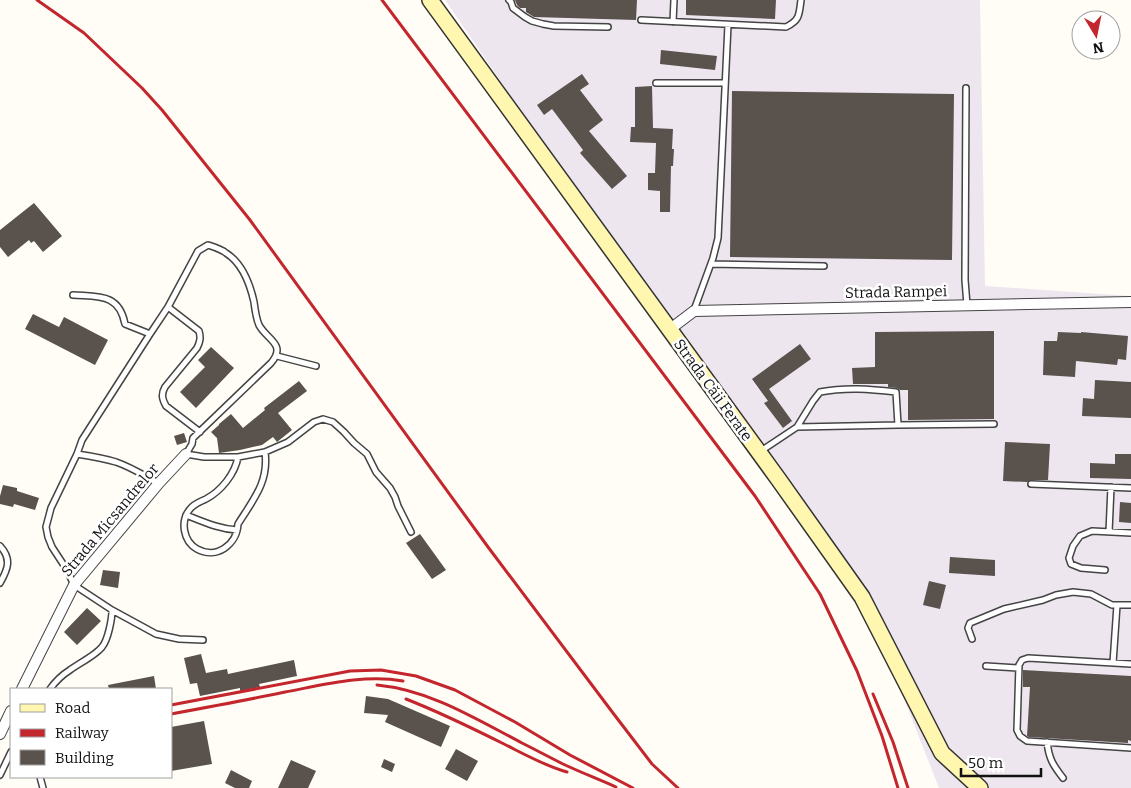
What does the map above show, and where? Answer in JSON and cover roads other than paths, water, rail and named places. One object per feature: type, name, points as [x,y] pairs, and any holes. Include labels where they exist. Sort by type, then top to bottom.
[{"type":"street","name":"Strada Căii Ferate","points":[[430,0],[759,452],[862,597],[942,753],[980,788]]},
{"type":"street","name":"Strada Rampei","points":[[694,311],[1131,302]]},
{"type":"street","points":[[669,330],[694,311]]},
{"type":"street","name":"Strada Micsandrelor","points":[[22,688],[74,585],[159,483],[186,454]]},
{"type":"street","points":[[0,734],[10,713]]},
{"type":"lane","points":[[672,22],[674,0]]},
{"type":"lane","points":[[641,20],[786,27],[794,23],[799,17],[801,0]]},
{"type":"lane","points":[[510,1],[513,8],[525,17],[543,24],[608,27]]},
{"type":"lane","points":[[694,311],[718,238],[728,25]]},
{"type":"lane","points":[[656,83],[725,84]]},
{"type":"lane","points":[[966,88],[965,280],[967,306]]},
{"type":"lane","points":[[203,640],[179,639],[156,634],[112,610],[74,585],[52,547],[46,527],[52,508],[82,440],[168,306],[198,251],[208,245],[226,253],[244,273],[251,291],[260,327],[275,342],[277,349],[276,356],[271,364],[193,438],[186,454],[204,457],[238,458],[265,452],[288,442],[314,422],[323,419],[333,422],[368,454],[376,472],[390,488],[412,532]]},
{"type":"lane","points":[[711,264],[824,266]]},
{"type":"lane","points":[[73,295],[108,298],[115,302],[120,309],[125,324],[150,334]]},
{"type":"lane","points":[[168,306],[199,331],[201,338],[197,348],[166,387],[163,392],[163,401],[166,406],[200,432]]},
{"type":"lane","points":[[276,356],[316,366]]},
{"type":"lane","points":[[759,452],[797,427],[820,392],[836,389],[866,388],[896,392],[898,425]]},
{"type":"lane","points":[[797,427],[994,424]]},
{"type":"lane","points":[[238,458],[233,474],[224,484],[206,499],[194,504],[186,515],[184,521],[185,534],[197,549],[209,552],[222,550],[232,542],[238,530],[238,524],[261,487],[267,462],[265,452]]},
{"type":"lane","points":[[77,454],[117,462],[159,483]]},
{"type":"lane","points":[[1031,484],[1131,488]]},
{"type":"lane","points":[[1109,532],[1111,487]]},
{"type":"lane","points":[[186,515],[217,527],[238,530]]},
{"type":"lane","points":[[1105,570],[1081,568],[1071,564],[1069,558],[1073,546],[1080,536],[1092,531],[1131,533]]},
{"type":"lane","points":[[0,546],[8,559],[6,572],[0,583]]},
{"type":"lane","points":[[972,639],[968,628],[970,623],[1004,609],[1056,595],[1073,592],[1091,594],[1112,605],[1131,606]]},
{"type":"lane","points":[[1113,662],[1117,605]]},
{"type":"lane","points":[[51,688],[68,671],[102,648],[112,617],[112,610]]},
{"type":"lane","points":[[1131,664],[1028,658],[1022,660],[1019,668],[1017,730],[1020,736],[1027,741],[1131,748]]},
{"type":"lane","points":[[986,666],[1019,668]]},
{"type":"lane","points":[[1047,742],[1048,754],[1053,765],[1063,778]]},
{"type":"lane","points":[[0,775],[10,754]]},
{"type":"railway","points":[[37,0],[84,33],[142,88],[162,110],[250,220],[488,547],[613,713],[652,764],[678,788]]},
{"type":"railway","points":[[382,0],[755,496],[820,594],[857,671],[882,736],[898,788]]},
{"type":"railway","points":[[172,705],[350,671],[381,670],[416,676],[455,690],[633,788]]},
{"type":"railway","points":[[172,714],[344,681],[373,679],[403,681]]},
{"type":"railway","points":[[377,685],[397,688],[434,699],[470,715],[563,764],[616,787]]},
{"type":"railway","points":[[873,694],[893,742],[908,788]]},
{"type":"railway","points":[[406,699],[455,720],[543,763],[567,772]]}]
